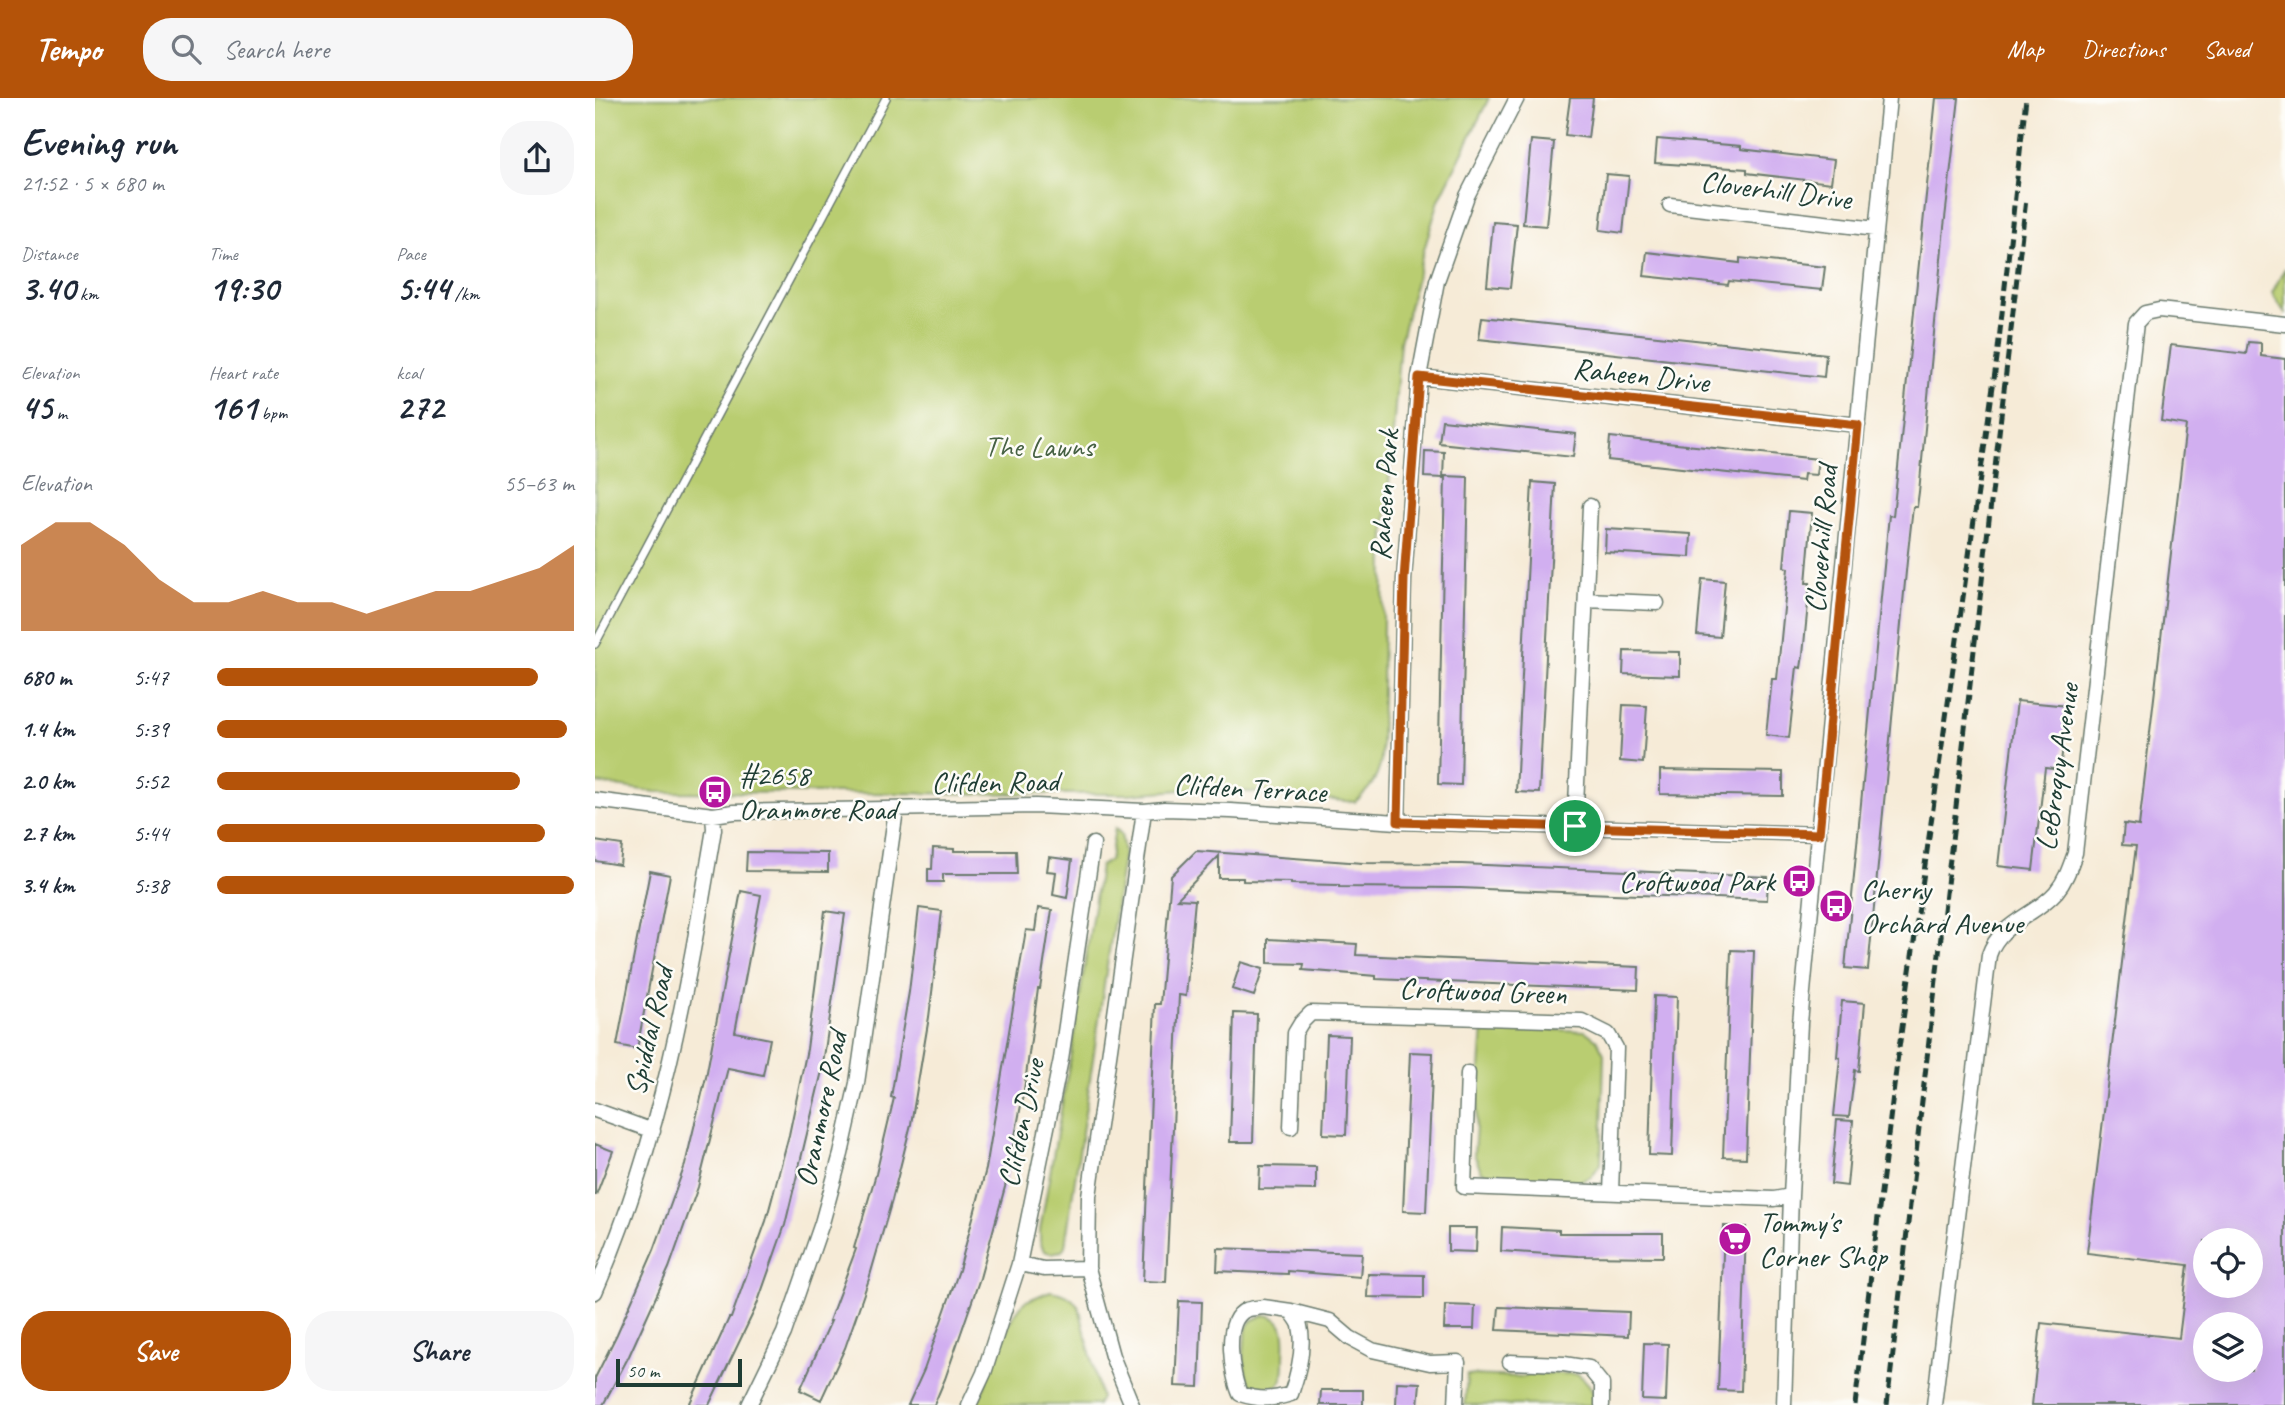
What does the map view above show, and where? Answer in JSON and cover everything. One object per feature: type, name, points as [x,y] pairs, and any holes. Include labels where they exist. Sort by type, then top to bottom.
[{"type":"street","name":"Raheen Park","points":[[1398,822],[1404,579],[1419,377],[1437,281],[1467,196],[1517,98]]},
{"type":"street","name":"Cloverhill Road","points":[[1791,1196],[1800,1023],[1889,98]]},
{"type":"street","name":"Cloverhill Drive","points":[[1670,205],[1876,229]]},
{"type":"street","name":"LeBroquy Avenue","points":[[1934,1405],[1991,947],[2012,923],[2055,894],[2067,877],[2075,853],[2134,329],[2139,317],[2159,310],[2285,324]]},
{"type":"street","name":"Raheen Drive","points":[[1419,377],[1858,425]]},
{"type":"street","points":[[1575,826],[1590,506]]},
{"type":"street","points":[[1586,600],[1657,603]]},
{"type":"street","name":"Clifden Road","points":[[595,800],[713,815],[734,812],[1036,806],[1144,811]]},
{"type":"street","name":"Clifden Terrace","points":[[1132,1405],[1112,1356],[1088,1268],[1089,1196],[1144,811],[1164,808],[1398,822]]},
{"type":"street","name":"Oranmore Road","points":[[749,1405],[784,1333],[823,1223],[841,1154],[857,1083],[896,810]]},
{"type":"street","name":"Spiddal Road","points":[[595,1292],[632,1197],[670,1070],[691,968],[714,829],[713,815]]},
{"type":"street","points":[[1398,822],[1819,834]]},
{"type":"street","name":"Clifden Drive","points":[[969,1405],[983,1373],[1019,1264],[1061,1059],[1093,844]]},
{"type":"street","name":"Croftwood Green","points":[[1291,1127],[1296,1033],[1311,1013],[1582,1021],[1608,1034],[1616,1048],[1611,1193]]},
{"type":"street","points":[[1468,1073],[1464,1187],[1774,1199],[1791,1196],[1784,1405]]},
{"type":"street","points":[[595,1110],[653,1131]]},
{"type":"street","points":[[1019,1264],[1044,1269],[1088,1268]]},
{"type":"street","points":[[1291,1311],[1300,1325],[1298,1373],[1291,1394],[1276,1399],[1258,1400],[1240,1394],[1233,1379],[1231,1339],[1238,1317],[1245,1310],[1263,1307],[1291,1311],[1330,1321],[1350,1338],[1372,1350],[1430,1363],[1458,1362],[1456,1405]]},
{"type":"street","points":[[1510,1362],[1589,1368],[1602,1384],[1602,1405]]},
{"type":"lane","points":[[595,644],[886,98]]},
{"type":"green space","name":"The Lawns","points":[[595,98],[1489,98],[1439,200],[1400,342],[1384,549],[1381,761],[1375,779],[1365,793],[1355,802],[1207,788],[1128,794],[656,792],[595,783]]},
{"type":"green space","points":[[2285,268],[2285,313],[2272,293]]},
{"type":"green space","points":[[1115,828],[1121,834],[1124,852],[1065,1246],[1062,1251],[1050,1253],[1044,1251],[1040,1242],[1040,1230],[1100,866],[1110,860]]},
{"type":"green space","points":[[1483,1027],[1585,1031],[1597,1040],[1604,1054],[1601,1163],[1591,1177],[1577,1183],[1496,1179],[1481,1171],[1474,1154]]},
{"type":"green space","points":[[1050,1291],[1067,1296],[1079,1307],[1101,1398],[1097,1405],[977,1405],[1012,1318],[1024,1302]]},
{"type":"green space","points":[[1263,1315],[1277,1319],[1283,1329],[1285,1342],[1282,1380],[1276,1387],[1266,1390],[1257,1389],[1251,1384],[1244,1355],[1247,1327],[1251,1321]]},
{"type":"green space","points":[[1529,1373],[1578,1374],[1591,1387],[1594,1405],[1465,1405],[1467,1375],[1525,1377]]},
{"type":"building","points":[[1570,98],[1593,98],[1588,138],[1565,135]]},
{"type":"building","points":[[1936,98],[1959,98],[1919,492],[1917,507],[1913,507],[1907,561],[1868,970],[1845,968],[1889,515],[1893,516]]},
{"type":"building","points":[[1657,139],[1741,146],[1741,149],[1834,160],[1831,183],[1747,173],[1747,169],[1655,163]]},
{"type":"building","points":[[1531,140],[1554,142],[1546,226],[1523,224]]},
{"type":"building","points":[[1606,174],[1629,176],[1623,233],[1600,230]]},
{"type":"building","points":[[1493,222],[1517,224],[1510,288],[1487,286]]},
{"type":"building","points":[[1647,252],[1740,263],[1740,258],[1825,267],[1822,290],[1729,281],[1728,285],[1644,276]]},
{"type":"building","points":[[1482,317],[1826,354],[1824,377],[1479,339]]},
{"type":"building","points":[[2248,342],[2261,343],[2261,356],[2285,359],[2285,1405],[2032,1405],[2041,1323],[2179,1338],[2188,1265],[2087,1253],[2136,846],[2122,845],[2124,824],[2139,826],[2186,425],[2161,421],[2171,345],[2246,354]]},
{"type":"building","points":[[1442,420],[1576,434],[1573,457],[1439,443]]},
{"type":"building","points":[[1610,437],[1818,459],[1816,475],[1804,474],[1803,481],[1608,460]]},
{"type":"building","points":[[1425,451],[1444,452],[1443,478],[1424,477]]},
{"type":"building","points":[[1445,476],[1468,477],[1461,785],[1438,784]]},
{"type":"building","points":[[1532,482],[1555,484],[1539,793],[1516,792]]},
{"type":"building","points":[[1789,511],[1812,513],[1806,583],[1810,583],[1803,655],[1801,668],[1797,667],[1789,738],[1766,735],[1772,679],[1777,679],[1788,568],[1784,567]]},
{"type":"building","points":[[1606,529],[1691,534],[1690,557],[1605,552]]},
{"type":"building","points":[[1702,579],[1725,581],[1720,637],[1697,635]]},
{"type":"building","points":[[1624,651],[1680,652],[1680,676],[1623,674]]},
{"type":"building","points":[[2017,701],[2068,706],[2060,770],[2045,768],[2033,870],[1998,866]]},
{"type":"building","points":[[1623,705],[1647,706],[1643,763],[1620,761]]},
{"type":"building","points":[[1660,770],[1783,772],[1783,796],[1660,794]]},
{"type":"building","points":[[595,841],[622,845],[620,865],[595,861]]},
{"type":"building","points":[[933,848],[954,851],[1016,851],[1017,874],[943,874],[943,882],[928,882]]},
{"type":"building","points":[[1196,851],[1363,863],[1461,864],[1768,877],[1767,900],[1460,888],[1339,887],[1243,881],[1243,878],[1219,878],[1219,856],[1177,899],[1195,900],[1186,996],[1179,995],[1166,1282],[1143,1281],[1155,1004],[1160,1004],[1171,876]]},
{"type":"building","points":[[747,852],[828,853],[828,872],[746,871]]},
{"type":"building","points":[[1049,857],[1072,860],[1067,898],[1053,895],[1056,872],[1047,871]]},
{"type":"building","points":[[650,871],[670,875],[637,1049],[617,1045]]},
{"type":"building","points":[[741,891],[761,895],[735,1032],[770,1039],[763,1075],[728,1068],[698,1187],[669,1268],[629,1356],[603,1405],[595,1405],[595,1378],[654,1250],[685,1165],[706,1077]]},
{"type":"building","points":[[919,908],[942,911],[929,1017],[911,1124],[869,1279],[845,1348],[821,1400],[800,1390],[831,1321],[856,1249],[854,1248],[876,1174],[894,1098],[891,1097],[909,992]]},
{"type":"building","points":[[1038,908],[1052,910],[1024,1090],[1005,1187],[980,1278],[934,1405],[908,1405],[924,1370],[959,1270],[986,1169],[1026,930],[1035,931]]},
{"type":"building","points":[[825,911],[845,914],[822,1071],[785,1225],[756,1307],[709,1405],[689,1405],[731,1318],[766,1221],[789,1135],[807,1049]]},
{"type":"building","points":[[1268,939],[1357,944],[1356,955],[1639,967],[1638,990],[1376,979],[1376,976],[1303,970],[1304,964],[1268,963]]},
{"type":"building","points":[[1731,950],[1754,951],[1746,1158],[1723,1157]]},
{"type":"building","points":[[1241,962],[1263,969],[1254,996],[1232,989]]},
{"type":"building","points":[[1654,996],[1677,997],[1672,1156],[1649,1155]]},
{"type":"building","points":[[1842,1001],[1865,1003],[1859,1071],[1855,1070],[1849,1117],[1834,1116]]},
{"type":"building","points":[[1234,1013],[1257,1014],[1253,1142],[1230,1142]]},
{"type":"building","points":[[1327,1035],[1350,1036],[1346,1135],[1323,1134]]},
{"type":"building","points":[[1410,1052],[1433,1053],[1426,1212],[1403,1211]]},
{"type":"building","points":[[1837,1120],[1853,1121],[1847,1186],[1831,1184]]},
{"type":"building","points":[[595,1144],[613,1151],[596,1195],[595,1195]]},
{"type":"building","points":[[1260,1166],[1316,1167],[1316,1190],[1259,1189]]},
{"type":"building","points":[[1724,1226],[1746,1227],[1741,1391],[1718,1390]]},
{"type":"building","points":[[1502,1227],[1559,1230],[1559,1233],[1663,1233],[1663,1257],[1578,1256],[1501,1251]]},
{"type":"building","points":[[1448,1228],[1477,1228],[1476,1252],[1448,1251]]},
{"type":"building","points":[[1218,1248],[1362,1253],[1360,1277],[1288,1271],[1288,1274],[1217,1271]]},
{"type":"building","points":[[1368,1274],[1424,1275],[1424,1298],[1367,1297]]},
{"type":"building","points":[[1179,1301],[1202,1302],[1199,1387],[1175,1386]]},
{"type":"building","points":[[1445,1305],[1475,1306],[1474,1329],[1444,1329]]},
{"type":"building","points":[[1499,1307],[1629,1312],[1628,1336],[1497,1330]]},
{"type":"building","points":[[1644,1343],[1668,1344],[1666,1401],[1642,1400]]},
{"type":"building","points":[[1397,1382],[1420,1383],[1418,1405],[1396,1405]]},
{"type":"building","points":[[1321,1390],[1363,1390],[1363,1405],[1320,1405]]},
{"type":"railway","points":[[1855,1405],[1897,1062],[1997,358],[2026,98]]},
{"type":"railway","points":[[1887,1405],[2026,199]]},
{"type":"place","name":"#2658 Oranmore Road","points":[[715,792]]},
{"type":"place","name":"Croftwood Park","points":[[1799,881]]},
{"type":"place","name":"Cherry Orchard Avenue","points":[[1836,906]]},
{"type":"place","name":"Tommy's Corner Shop","points":[[1735,1239]]},
{"type":"route","points":[[1419,377],[1858,425],[1819,834],[1575,826],[1398,822],[1404,579],[1419,377]]}]
